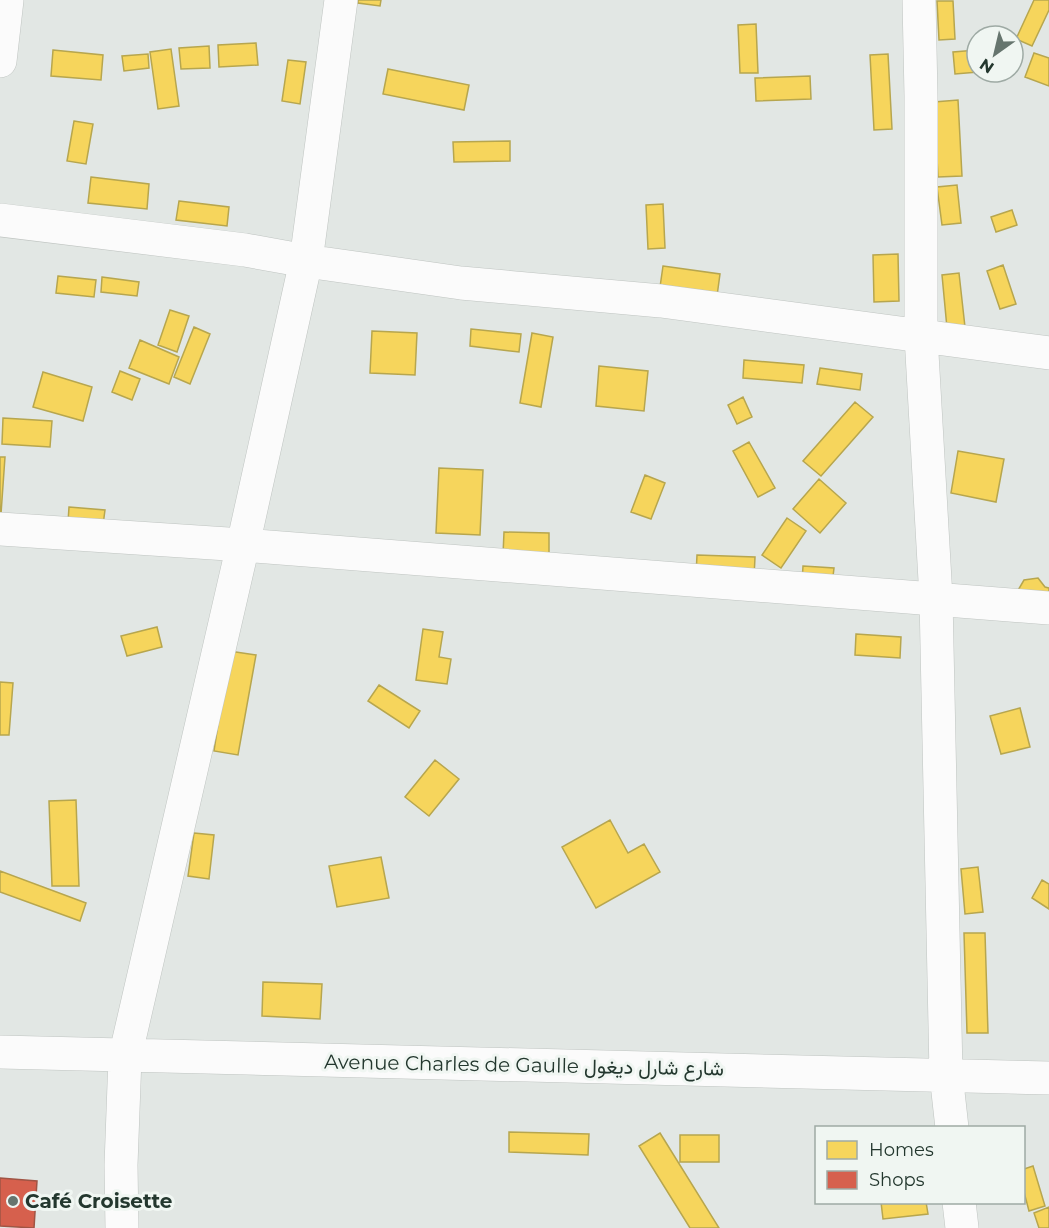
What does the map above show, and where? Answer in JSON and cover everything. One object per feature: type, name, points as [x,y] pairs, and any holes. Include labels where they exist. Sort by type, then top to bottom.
[{"type":"street","points":[[0,61],[7,0]]},
{"type":"street","points":[[122,1228],[121,1165],[125,1057],[306,261],[340,0]]},
{"type":"street","points":[[919,0],[921,336],[936,598],[946,1074],[952,1126]]},
{"type":"street","points":[[0,220],[222,247],[461,283],[672,302],[1049,353]]},
{"type":"street","points":[[0,529],[1049,608]]},
{"type":"street","name":"Avenue Charles de Gaulle شارع شارل ديغول","points":[[0,1052],[125,1057],[1049,1078]]},
{"type":"street","points":[[959,1204],[962,1228]]},
{"type":"building: Homes","points":[[358,0],[381,0],[380,6],[358,3]]},
{"type":"building: Homes","points":[[1034,0],[1049,0],[1049,10],[1032,46],[1025,43],[1025,24],[1023,24]]},
{"type":"building: Homes","points":[[937,1],[953,1],[955,39],[939,40]]},
{"type":"building: Homes","points":[[756,24],[758,73],[740,73],[738,25]]},
{"type":"building: Homes","points":[[256,43],[258,65],[219,67],[218,45]]},
{"type":"building: Homes","points":[[209,46],[210,68],[181,69],[179,48]]},
{"type":"building: Homes","points":[[171,49],[179,106],[158,109],[150,52]]},
{"type":"building: Homes","points":[[53,50],[103,55],[101,80],[51,76]]},
{"type":"building: Homes","points":[[965,51],[965,73],[955,74],[953,52]]},
{"type":"building: Homes","points":[[1034,53],[1049,58],[1049,86],[1025,77]]},
{"type":"building: Homes","points":[[148,54],[149,68],[124,71],[122,56]]},
{"type":"building: Homes","points":[[888,54],[892,129],[874,130],[870,55]]},
{"type":"building: Homes","points":[[288,60],[306,62],[300,104],[282,101]]},
{"type":"building: Homes","points":[[388,69],[469,85],[464,110],[383,94]]},
{"type":"building: Homes","points":[[810,76],[811,99],[756,101],[755,78]]},
{"type":"building: Homes","points":[[958,100],[962,176],[938,177],[934,102]]},
{"type":"building: Homes","points":[[74,121],[93,124],[86,164],[67,161]]},
{"type":"building: Homes","points":[[510,141],[510,161],[454,162],[453,142]]},
{"type":"building: Homes","points":[[91,177],[149,184],[147,209],[88,203]]},
{"type":"building: Homes","points":[[957,185],[961,223],[942,225],[937,187]]},
{"type":"building: Homes","points":[[179,201],[229,207],[227,226],[176,220]]},
{"type":"building: Homes","points":[[663,204],[665,248],[648,249],[646,205]]},
{"type":"building: Homes","points":[[1012,210],[1017,225],[996,232],[991,217]]},
{"type":"building: Homes","points":[[898,254],[899,301],[874,302],[873,255]]},
{"type":"building: Homes","points":[[1003,265],[1016,304],[1000,309],[987,271]]},
{"type":"building: Homes","points":[[663,266],[720,274],[717,296],[660,287]]},
{"type":"building: Homes","points":[[959,273],[965,327],[947,328],[942,275]]},
{"type":"building: Homes","points":[[58,276],[96,280],[94,297],[56,293]]},
{"type":"building: Homes","points":[[102,277],[139,282],[137,296],[101,292]]},
{"type":"building: Homes","points":[[170,310],[189,316],[177,352],[158,345]]},
{"type":"building: Homes","points":[[194,327],[210,334],[190,384],[174,377]]},
{"type":"building: Homes","points":[[471,329],[521,334],[519,352],[470,346]]},
{"type":"building: Homes","points":[[372,331],[417,333],[415,375],[370,373]]},
{"type":"building: Homes","points":[[532,333],[553,337],[541,407],[520,403]]},
{"type":"building: Homes","points":[[140,340],[179,357],[169,384],[129,368]]},
{"type":"building: Homes","points":[[744,360],[804,365],[802,383],[743,378]]},
{"type":"building: Homes","points":[[599,366],[648,371],[644,411],[596,406]]},
{"type":"building: Homes","points":[[820,368],[862,374],[860,390],[817,384]]},
{"type":"building: Homes","points":[[120,371],[140,379],[132,400],[112,392]]},
{"type":"building: Homes","points":[[43,372],[92,387],[83,421],[33,407]]},
{"type":"building: Homes","points":[[743,397],[752,417],[737,424],[728,405]]},
{"type":"building: Homes","points":[[855,402],[873,417],[821,476],[803,461]]},
{"type":"building: Homes","points":[[3,418],[52,421],[50,447],[2,444]]},
{"type":"building: Homes","points":[[749,442],[775,488],[758,497],[733,451]]},
{"type":"building: Homes","points":[[958,451],[1004,459],[996,502],[951,493]]},
{"type":"building: Homes","points":[[0,457],[5,457],[1,514],[0,514]]},
{"type":"building: Homes","points":[[439,468],[483,470],[480,535],[436,533]]},
{"type":"building: Homes","points":[[645,475],[665,483],[651,519],[631,512]]},
{"type":"building: Homes","points":[[819,479],[846,503],[820,533],[793,509]]},
{"type":"building: Homes","points":[[69,507],[105,510],[103,525],[68,522]]},
{"type":"building: Homes","points":[[787,518],[806,531],[781,568],[762,555]]},
{"type":"building: Homes","points":[[504,532],[549,533],[549,556],[503,555]]},
{"type":"building: Homes","points":[[697,555],[755,557],[754,578],[696,575]]},
{"type":"building: Homes","points":[[803,566],[834,568],[832,585],[802,582]]},
{"type":"building: Homes","points":[[1038,578],[1045,587],[1049,588],[1049,605],[1017,592],[1024,580]]},
{"type":"building: Homes","points":[[157,627],[162,647],[127,656],[121,636]]},
{"type":"building: Homes","points":[[423,629],[443,632],[439,657],[451,659],[447,684],[416,680]]},
{"type":"building: Homes","points":[[856,634],[901,637],[900,658],[855,655]]},
{"type":"building: Homes","points":[[229,651],[256,655],[238,755],[214,751]]},
{"type":"building: Homes","points":[[0,682],[13,683],[9,735],[0,735]]},
{"type":"building: Homes","points":[[379,685],[420,711],[409,728],[368,701]]},
{"type":"building: Homes","points":[[1020,708],[1030,747],[1001,754],[990,716]]},
{"type":"building: Homes","points":[[435,760],[459,779],[429,816],[405,797]]},
{"type":"building: Homes","points":[[76,800],[79,886],[52,886],[49,801]]},
{"type":"building: Homes","points":[[610,820],[628,853],[644,844],[660,872],[596,908],[562,847]]},
{"type":"building: Homes","points":[[194,833],[214,835],[209,879],[188,876]]},
{"type":"building: Homes","points":[[381,857],[389,898],[337,907],[329,866]]},
{"type":"building: Homes","points":[[978,867],[983,912],[965,914],[961,869]]},
{"type":"building: Homes","points":[[0,871],[86,903],[80,921],[0,892]]},
{"type":"building: Homes","points":[[1042,880],[1049,884],[1049,909],[1032,898]]},
{"type":"building: Homes","points":[[964,933],[985,933],[988,1033],[967,1033]]},
{"type":"building: Homes","points":[[263,982],[322,984],[320,1019],[262,1016]]},
{"type":"building: Homes","points":[[509,1132],[589,1134],[588,1155],[509,1152]]},
{"type":"building: Homes","points":[[660,1133],[719,1228],[690,1228],[639,1146]]},
{"type":"building: Homes","points":[[680,1135],[719,1135],[719,1162],[680,1162]]},
{"type":"building: Homes","points":[[1033,1166],[1045,1206],[1029,1211],[1025,1196],[1025,1169]]},
{"type":"building: Homes","points":[[881,1204],[926,1204],[928,1214],[883,1219]]},
{"type":"building: Homes","points":[[1049,1207],[1049,1228],[1039,1228],[1034,1213]]},
{"type":"building: Shops","points":[[0,1178],[37,1181],[34,1228],[0,1226]]},
{"type":"place","name":"Café Croisette","points":[[13,1201]]}]
